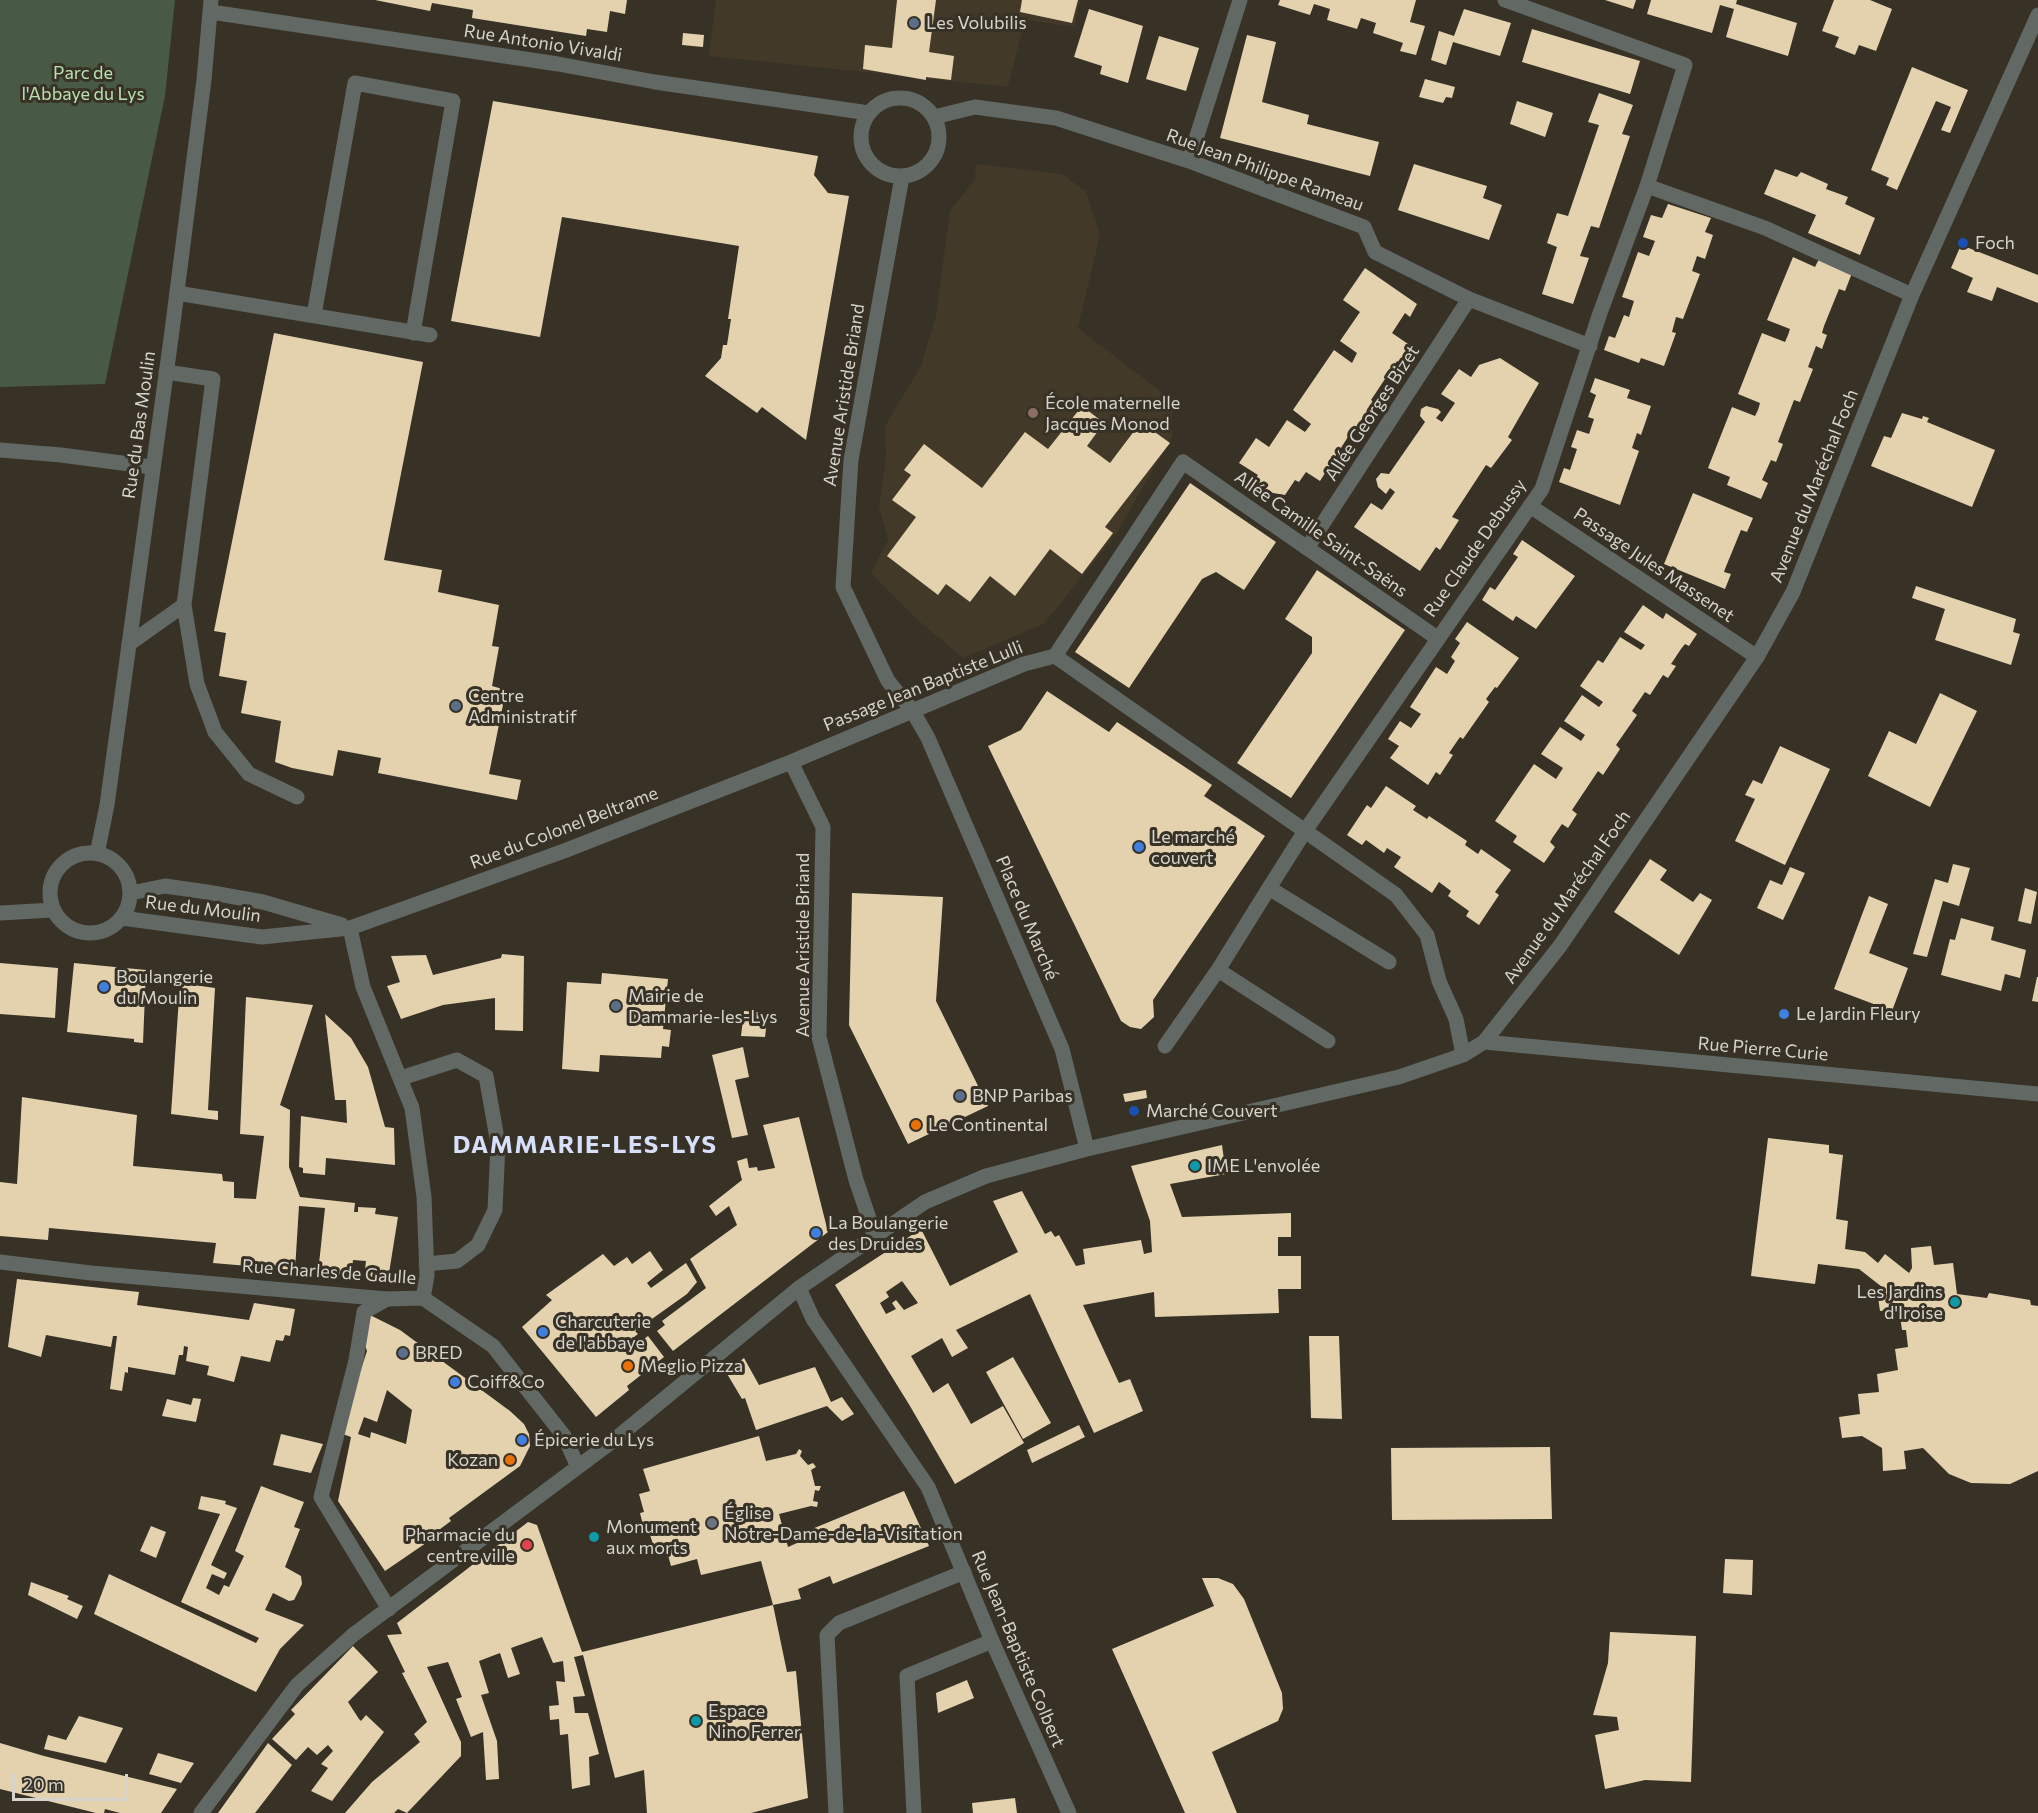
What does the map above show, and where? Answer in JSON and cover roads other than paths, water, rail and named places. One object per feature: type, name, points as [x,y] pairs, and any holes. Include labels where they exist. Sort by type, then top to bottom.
[{"type":"street","points":[[1189,161],[1240,0]]},
{"type":"street","name":"Rue Claude Debussy","points":[[1165,1046],[1218,970],[1305,831],[1542,489],[1647,186],[1685,65],[1505,0]]},
{"type":"street","name":"Rue Antonio Vivaldi","points":[[211,6],[656,82],[869,113]]},
{"type":"street","name":"Rue du Bas Moulin","points":[[97,854],[107,805],[177,293],[211,6]]},
{"type":"street","name":"Avenue du Maréchal Foch","points":[[201,1813],[297,1685],[353,1635],[578,1467],[799,1288],[925,1202],[986,1176],[1087,1149],[1399,1077],[1463,1056],[1484,1042],[1560,946],[1756,657],[1793,592],[1912,295],[2038,15]]},
{"type":"street","points":[[314,315],[355,83],[453,100],[414,333]]},
{"type":"street","points":[[903,98],[926,107],[934,117],[939,130],[939,143],[935,156],[915,174],[902,177],[889,175],[877,170],[865,155],[861,137],[863,124],[878,104],[903,98]]},
{"type":"street","name":"Rue Jean Philippe Rameau","points":[[934,117],[975,107],[1056,118],[1189,161],[1364,226],[1375,252],[1469,299],[1590,346]]},
{"type":"street","name":"Avenue Aristide Briand","points":[[902,177],[851,459],[843,587],[888,681],[912,710]]},
{"type":"street","points":[[1647,186],[1765,228],[1912,295]]},
{"type":"street","points":[[177,293],[430,335]]},
{"type":"street","name":"Allée Georges Bizet","points":[[1307,548],[1469,299]]},
{"type":"street","points":[[166,372],[213,379],[184,605],[197,684],[215,732],[249,774],[297,797]]},
{"type":"street","points":[[0,450],[61,455],[152,467]]},
{"type":"street","name":"Allée Camille Saint-Saëns","points":[[1055,656],[1183,462],[1437,638]]},
{"type":"street","name":"Passage Jules Massenet","points":[[1530,506],[1756,657]]},
{"type":"street","points":[[129,644],[184,605]]},
{"type":"street","points":[[1055,656],[1396,896],[1427,935],[1439,981],[1456,1019],[1463,1056]]},
{"type":"street","name":"Passage Jean Baptiste Lulli","points":[[791,762],[1024,664],[1055,656]]},
{"type":"street","name":"Place du Marché","points":[[912,710],[928,738],[1062,1049],[1087,1149]]},
{"type":"street","name":"Avenue Aristide Briand","points":[[791,762],[823,827],[819,1037],[856,1180],[875,1236]]},
{"type":"street","name":"Rue du Colonel Beltrame","points":[[350,928],[564,850],[791,762]]},
{"type":"street","points":[[85,853],[111,858],[121,867],[128,879],[130,893],[129,907],[122,918],[112,928],[99,933],[85,933],[72,929],[61,921],[53,910],[50,897],[55,873],[73,857],[85,853]]},
{"type":"street","name":"Rue du Moulin","points":[[130,893],[165,886],[207,892],[263,902],[350,928]]},
{"type":"street","points":[[1269,888],[1389,962]]},
{"type":"street","points":[[0,913],[53,910]]},
{"type":"street","name":"Rue du Moulin","points":[[122,918],[262,937],[350,928]]},
{"type":"street","points":[[350,928],[363,987],[412,1108],[424,1197],[426,1264],[423,1298]]},
{"type":"street","points":[[1218,970],[1328,1041]]},
{"type":"street","name":"Rue Pierre Curie","points":[[1484,1042],[2038,1094]]},
{"type":"street","points":[[401,1078],[457,1060],[486,1076],[498,1143],[495,1210],[478,1245],[457,1261],[426,1264]]},
{"type":"street","name":"Rue Charles de Gaulle","points":[[0,1262],[91,1273],[387,1299],[423,1298],[493,1346],[564,1436],[578,1467]]},
{"type":"street","name":"Rue Jean-Baptiste Colbert","points":[[799,1288],[813,1319],[928,1487],[992,1641],[1069,1813]]},
{"type":"street","points":[[387,1299],[364,1312],[356,1360],[321,1497],[389,1609]]},
{"type":"street","points":[[836,1813],[827,1635],[839,1623],[964,1572]]},
{"type":"street","points":[[914,1813],[907,1676],[992,1641]]},
{"type":"place","name":"Les Volubilis","points":[[914,23]]},
{"type":"place","name":"Foch","points":[[1963,243]]},
{"type":"place","name":"École maternelle Jacques Monod","points":[[1033,413]]},
{"type":"place","name":"Centre Administratif","points":[[456,706]]},
{"type":"place","name":"Le marché couvert","points":[[1139,847]]},
{"type":"place","name":"Boulangerie du Moulin","points":[[104,987]]},
{"type":"place","name":"Mairie de Dammarie-les-Lys","points":[[616,1006]]},
{"type":"place","name":"Le Jardin Fleury","points":[[1784,1014]]},
{"type":"place","name":"BNP Paribas","points":[[960,1096]]},
{"type":"place","name":"Marché Couvert","points":[[1134,1111]]},
{"type":"place","name":"Le Continental","points":[[916,1125]]},
{"type":"place","name":"IME L'envolée","points":[[1195,1166]]},
{"type":"place","name":"La Boulangerie des Druides","points":[[816,1233]]},
{"type":"place","name":"Les Jardins d'Iroise","points":[[1955,1302]]},
{"type":"place","name":"Charcuterie de l'abbaye","points":[[543,1332]]},
{"type":"place","name":"BRED","points":[[403,1353]]},
{"type":"place","name":"Meglio Pizza","points":[[628,1366]]},
{"type":"place","name":"Coiff&Co","points":[[455,1382]]},
{"type":"place","name":"Épicerie du Lys","points":[[522,1440]]},
{"type":"place","name":"Kozan","points":[[510,1460]]},
{"type":"place","name":"Église Notre-Dame-de-la-Visitation","points":[[712,1523]]},
{"type":"place","name":"Monument aux morts","points":[[594,1537]]},
{"type":"place","name":"Pharmacie du centre ville","points":[[527,1545]]},
{"type":"place","name":"Espace Nino Ferrer","points":[[696,1721]]},
{"type":"district","name":"DAMMARIE-LES-LYS","points":[[585,1145]]},
{"type":"park label","name":"Parc de l'Abbaye du Lys","points":[[83,83]]}]
